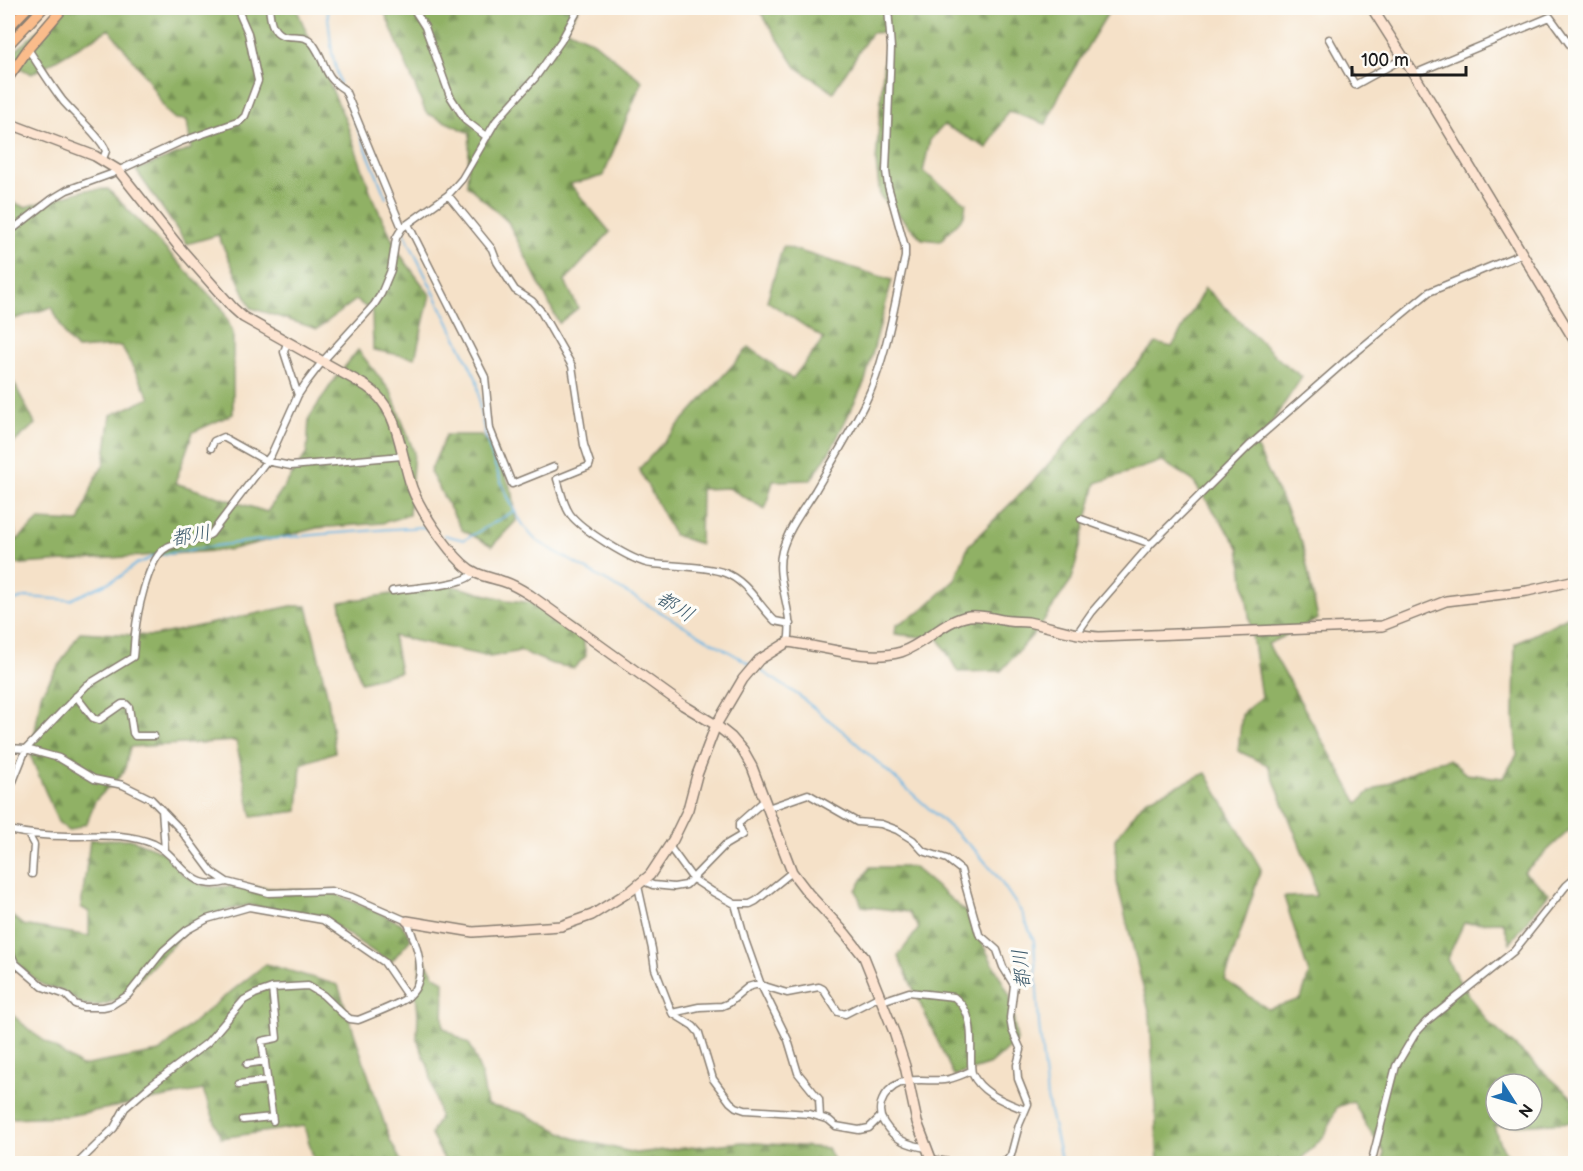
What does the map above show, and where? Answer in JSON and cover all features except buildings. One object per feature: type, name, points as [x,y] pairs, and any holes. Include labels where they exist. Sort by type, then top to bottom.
[{"type":"main road","points":[[8,28],[27,8]]},
{"type":"main road","points":[[8,45],[43,8]]},
{"type":"main road","points":[[8,78],[28,49],[63,8]]},
{"type":"street","points":[[8,233],[67,190],[180,142],[240,121],[245,116],[258,81],[248,33],[237,8]]},
{"type":"street","points":[[268,8],[273,27],[280,35],[289,38],[300,36],[313,42],[331,81],[345,90],[405,226],[485,377],[490,429],[512,484],[554,467]]},
{"type":"street","points":[[413,8],[425,27],[450,96],[466,121],[486,137]]},
{"type":"street","points":[[8,794],[26,748],[87,685],[132,657],[141,596],[162,551],[186,541],[205,539],[211,534],[271,454],[298,395],[322,362],[374,305],[381,294],[390,270],[396,238],[405,226],[448,195],[462,179],[496,121],[535,78],[555,50],[579,8]]},
{"type":"street","points":[[788,642],[790,624],[781,575],[781,555],[791,529],[866,401],[883,353],[905,257],[905,247],[886,171],[891,48],[888,8]]},
{"type":"street","points":[[1372,8],[1575,343]]},
{"type":"street","points":[[1414,74],[1550,17],[1575,53]]},
{"type":"street","points":[[1329,39],[1355,85],[1404,58]]},
{"type":"street","points":[[28,49],[48,83],[105,146],[103,159]]},
{"type":"street","points":[[8,123],[103,159],[118,170],[180,249],[243,317],[366,386],[382,398],[392,416],[412,489],[455,555],[474,572],[505,582],[530,595],[731,737],[743,751],[792,872],[864,957],[894,1032],[905,1066],[917,1122],[932,1161],[961,1164]]},
{"type":"street","points":[[448,195],[492,249],[497,262],[515,290],[540,310],[572,366],[584,445],[590,463],[589,466],[557,479],[568,512],[576,521],[623,554],[641,562],[726,573],[750,591],[775,621],[790,624]]},
{"type":"street","points":[[1076,635],[1092,612],[1151,544],[1249,446],[1349,358],[1429,292],[1521,254]]},
{"type":"street","points":[[287,343],[284,352],[298,395]]},
{"type":"street","points":[[211,448],[214,441],[223,437],[266,461],[291,466],[402,456]]},
{"type":"street","points":[[1081,519],[1151,544]]},
{"type":"street","points":[[392,591],[411,587],[455,584],[471,577],[474,572]]},
{"type":"street","points":[[8,748],[26,748],[60,758],[94,779],[134,789],[151,799],[162,809],[212,872],[227,882],[269,893],[331,891],[352,897],[407,921],[473,932],[561,926],[592,915],[640,883],[656,867],[688,809],[716,725],[749,670],[759,660],[788,642],[883,655],[901,652],[916,645],[958,619],[980,616],[1026,622],[1076,635],[1099,637],[1382,626],[1446,601],[1527,591],[1575,580]]},
{"type":"street","points":[[76,696],[93,718],[99,720],[126,704],[129,707],[135,736],[154,736]]},
{"type":"street","points":[[640,883],[674,887],[686,885],[725,845],[742,835],[739,823],[766,804],[808,794],[857,822],[881,824],[897,830],[913,840],[923,851],[947,859],[961,870],[979,934],[997,950],[1014,985],[1010,1018],[1012,1030],[1021,1050],[1017,1065],[1018,1079],[1028,1104],[1019,1125],[1011,1155],[1000,1164]]},
{"type":"street","points":[[162,809],[165,850]]},
{"type":"street","points":[[8,830],[28,834],[130,836],[165,850],[183,871],[194,878],[218,885],[227,882]]},
{"type":"street","points":[[28,834],[34,845],[32,874]]},
{"type":"street","points":[[669,846],[693,879],[735,904],[756,902],[792,872]]},
{"type":"street","points":[[1371,1164],[1396,1066],[1415,1034],[1514,951],[1575,877]]},
{"type":"street","points":[[640,883],[655,969],[672,1013],[693,1026],[699,1033],[713,1079],[736,1107],[756,1111],[787,1111],[820,1117],[836,1126],[859,1130],[869,1128],[880,1117]]},
{"type":"street","points":[[735,904],[761,985],[788,1040],[798,1073],[819,1099],[820,1117]]},
{"type":"street","points":[[8,957],[43,987],[66,994],[75,1004],[93,1008],[112,1005],[128,996],[163,951],[187,930],[207,919],[249,907],[323,920],[384,962],[408,997]]},
{"type":"street","points":[[77,1164],[114,1128],[125,1108],[148,1087],[207,1043],[244,1000],[272,988],[293,985],[308,986],[323,994],[350,1019],[358,1020],[408,997],[416,986],[419,974],[418,949],[407,921]]},
{"type":"street","points":[[8,947],[17,965]]},
{"type":"street","points":[[672,1013],[729,1003],[748,987],[761,985],[787,993],[819,987],[824,989],[838,1012],[845,1014],[881,999],[909,992],[954,997],[959,1000],[971,1024],[972,1071],[980,1084],[994,1096],[1025,1110]]},
{"type":"street","points":[[243,1120],[272,1119],[262,1041],[277,1038],[272,988]]},
{"type":"street","points":[[247,1064],[264,1062]]},
{"type":"street","points":[[927,1148],[896,1138],[880,1117],[879,1111],[884,1095],[890,1089],[907,1081],[947,1080],[972,1071]]},
{"type":"street","points":[[239,1084],[267,1080]]},
{"type":"green space","points":[[62,8],[296,8],[345,119],[373,199],[399,253],[430,295],[415,358],[373,350],[372,312],[356,300],[317,329],[251,308],[218,235],[187,244],[136,170],[191,149],[187,120],[175,119],[166,111],[147,78],[109,29],[32,74],[8,62],[8,58]]},
{"type":"green space","points":[[383,8],[579,8],[565,28],[594,42],[642,81],[603,176],[570,184],[610,232],[565,281],[578,308],[559,323],[508,222],[467,185],[470,133],[426,113]]},
{"type":"green space","points":[[761,8],[1111,8],[1063,87],[1046,124],[1008,111],[987,148],[944,125],[930,140],[923,172],[966,203],[964,216],[940,241],[922,239],[880,196],[876,162],[886,32],[871,33],[833,92],[796,67],[759,10]]},
{"type":"green space","points":[[108,189],[222,308],[233,333],[233,414],[193,432],[175,483],[267,512],[307,453],[309,418],[332,383],[358,350],[391,392],[414,452],[409,515],[382,523],[317,528],[229,550],[8,565],[8,485],[16,541],[39,520],[79,522],[95,479],[104,464],[111,415],[150,398],[121,346],[77,349],[66,337],[52,307],[8,321],[8,201],[25,207],[86,190]]},
{"type":"green space","points":[[783,246],[892,280],[865,381],[833,446],[811,480],[773,481],[765,509],[729,488],[701,489],[700,544],[674,535],[639,469],[749,347],[792,379],[824,339],[767,301]]},
{"type":"green space","points":[[1205,288],[1282,362],[1302,377],[1256,446],[1302,543],[1318,619],[1268,644],[1358,803],[1369,792],[1431,763],[1449,759],[1466,774],[1503,778],[1517,755],[1514,718],[1515,644],[1575,613],[1575,825],[1524,872],[1549,893],[1510,943],[1503,922],[1464,923],[1447,959],[1487,1021],[1544,1072],[1484,1072],[1484,1132],[1496,1132],[1499,1142],[1513,1163],[1383,1163],[1384,1152],[1353,1101],[1337,1107],[1325,1135],[1297,1163],[1158,1163],[1150,1015],[1117,883],[1115,839],[1145,800],[1206,773],[1261,869],[1225,980],[1268,1009],[1301,999],[1309,974],[1284,897],[1316,896],[1312,876],[1268,765],[1238,751],[1242,714],[1261,697],[1239,547],[1192,480],[1162,461],[1096,483],[1072,579],[1037,630],[1001,671],[958,672],[939,639],[895,634],[896,625],[920,612],[955,580],[968,546],[1036,478],[1156,343],[1172,347]]},
{"type":"green space","points":[[8,371],[35,424],[8,448]]},
{"type":"green space","points":[[446,435],[480,435],[495,449],[513,494],[516,521],[492,546],[462,530],[430,472]]},
{"type":"green space","points":[[449,585],[507,600],[535,603],[582,633],[586,656],[574,668],[552,664],[521,651],[490,657],[393,636],[400,672],[361,682],[347,641],[340,602]]},
{"type":"green space","points":[[291,606],[307,606],[328,698],[335,752],[301,764],[298,811],[252,817],[236,741],[130,747],[124,772],[95,801],[87,823],[69,831],[58,822],[31,757],[41,694],[80,632],[153,636]]},
{"type":"green space","points":[[130,839],[165,854],[182,874],[202,885],[334,893],[401,923],[411,939],[390,963],[321,916],[248,905],[208,915],[192,925],[119,998],[97,1006],[80,1003],[61,990],[43,985],[8,955],[8,913],[23,925],[89,936],[89,912],[81,907],[90,840]]},
{"type":"green space","points":[[870,867],[913,867],[965,911],[1010,996],[1017,1041],[991,1064],[954,1076],[898,956],[919,928],[908,912],[862,906],[856,890]]},
{"type":"green space","points":[[421,956],[435,976],[444,981],[443,1027],[470,1045],[481,1073],[487,1105],[523,1113],[573,1138],[635,1153],[743,1142],[827,1148],[836,1163],[446,1163],[431,1135],[439,1115],[429,1069],[417,1039],[416,994]]},
{"type":"green space","points":[[266,964],[338,985],[390,1140],[402,1163],[315,1163],[304,1126],[221,1138],[203,1090],[68,1116],[8,1118],[8,1011],[33,1033],[81,1066],[159,1052]]},
{"type":"green space","points":[[1544,1072],[1575,1100],[1575,1122],[1544,1124]]},
{"type":"waterway","points":[[327,8],[332,53],[340,84]]},
{"type":"waterway","points":[[342,90],[386,198]]},
{"type":"waterway","points":[[403,230],[476,378],[481,415],[495,464],[509,500],[527,530],[537,541],[752,665]]},
{"type":"waterway","name":"都川","points":[[444,535],[464,540],[514,511]]},
{"type":"waterway","name":"都川","points":[[162,555],[227,544],[292,537],[423,527],[430,530]]},
{"type":"waterway","name":"都川","points":[[8,603],[26,597],[70,600],[120,577],[136,564],[156,556]]},
{"type":"waterway","name":"都川","points":[[757,668],[798,695],[845,733],[975,850],[997,876],[1022,913],[1034,941],[1039,1024],[1047,1098],[1062,1164]]}]
